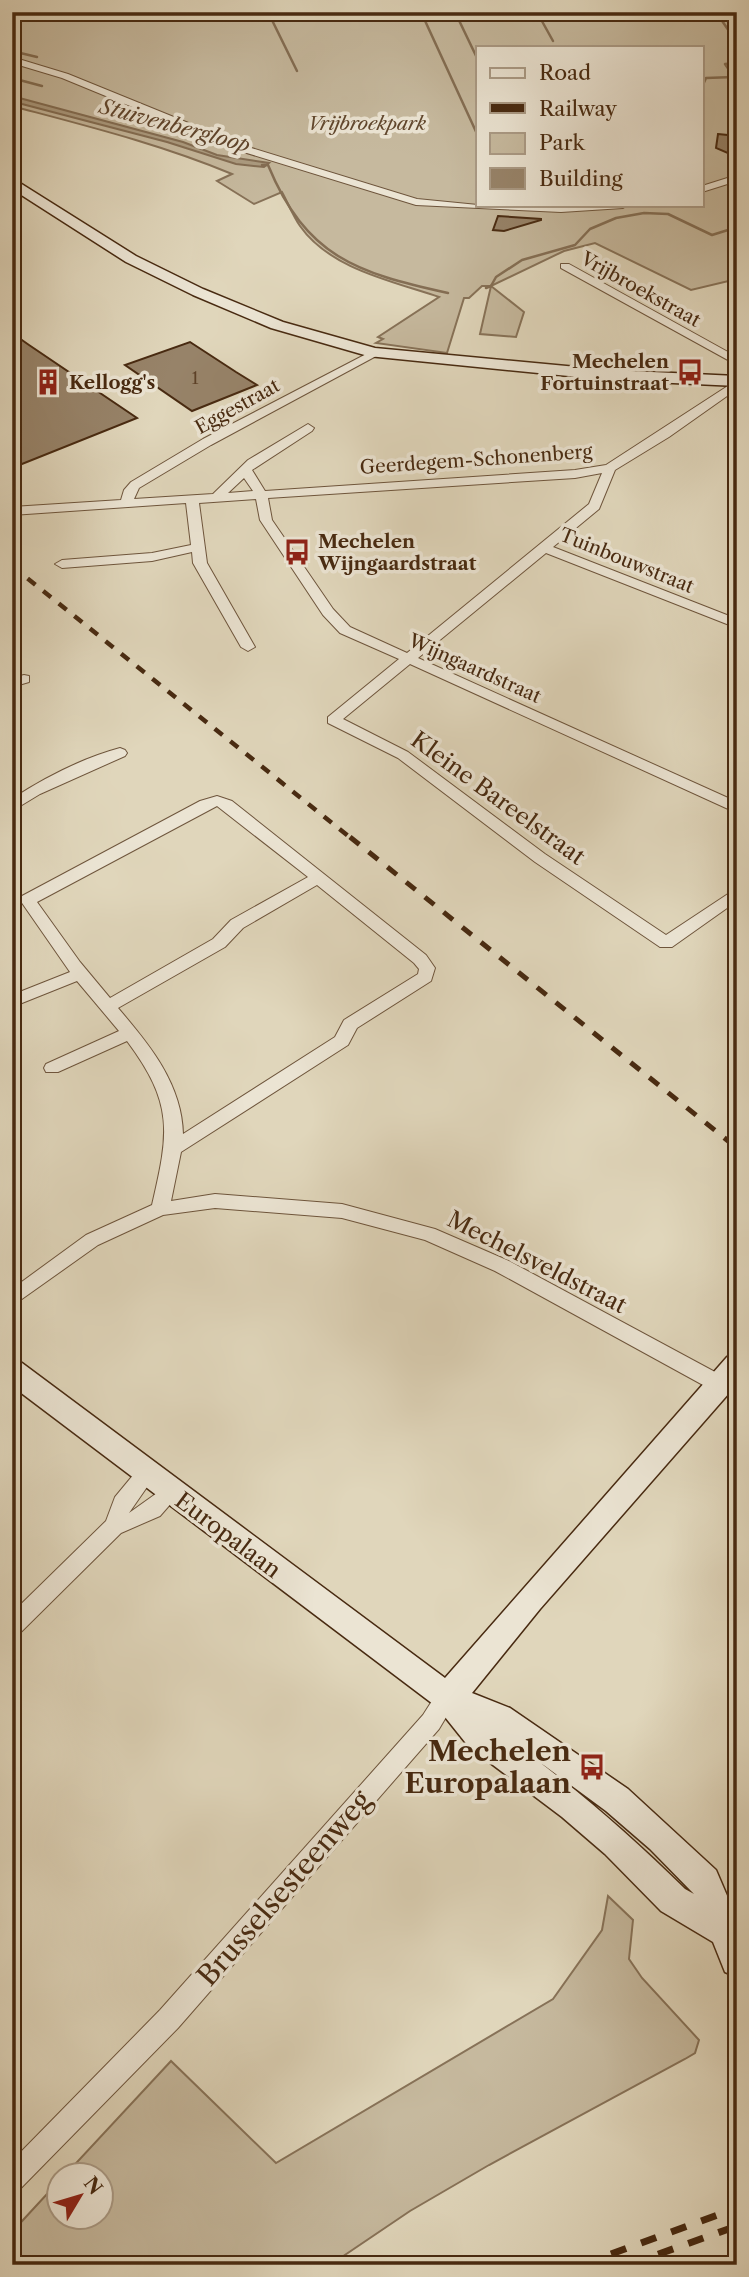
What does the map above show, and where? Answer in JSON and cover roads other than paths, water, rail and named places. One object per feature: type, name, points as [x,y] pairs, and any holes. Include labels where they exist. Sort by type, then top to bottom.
[{"type":"main road","points":[[12,182],[131,259],[198,292],[277,325],[374,353],[501,366],[737,382]]},
{"type":"main road","name":"Europalaan","points":[[12,1371],[447,1697],[480,1737],[582,1813],[673,1900],[730,1926]]},
{"type":"main road","name":"Brusselsesteenweg","points":[[447,1697],[473,1671],[530,1600],[729,1375]]},
{"type":"main road","points":[[730,1926],[737,1960]]},
{"type":"street","points":[[12,60],[65,76],[241,148],[416,202],[561,209],[608,206]]},
{"type":"street","points":[[704,188],[737,178]]},
{"type":"street","name":"Vrijbroekstraat","points":[[565,266],[737,362]]},
{"type":"street","name":"Eggestraat","points":[[127,502],[130,490],[135,485],[207,442],[374,353]]},
{"type":"street","name":"Geerdegem-Schonenberg","points":[[12,511],[575,474],[610,468],[665,434],[737,382]]},
{"type":"street","points":[[218,496],[252,463],[308,428]]},
{"type":"street","name":"Kleine Bareelstraat","points":[[610,468],[595,506],[333,720],[403,755],[540,858],[666,943],[737,893]]},
{"type":"street","name":"Wijngaardstraat","points":[[246,471],[261,494],[266,520],[328,612],[345,630],[737,808]]},
{"type":"street","points":[[192,499],[200,563],[248,647]]},
{"type":"street","points":[[62,564],[152,557],[198,547]]},
{"type":"street","name":"Tuinbouwstraat","points":[[543,548],[737,624]]},
{"type":"street","points":[[12,806],[35,791],[120,753]]},
{"type":"street","points":[[160,1209],[174,1148],[173,1110],[164,1083],[129,1032],[80,974],[28,900],[205,804],[216,801],[227,804],[420,959],[427,968],[425,977],[350,1024],[342,1041],[174,1148]]},
{"type":"street","points":[[108,1006],[219,943],[237,924],[317,878]]},
{"type":"street","points":[[12,1001],[80,974]]},
{"type":"street","points":[[52,1068],[129,1032]]},
{"type":"street","name":"Mechelsveldstraat","points":[[12,1299],[92,1240],[160,1209],[215,1201],[274,1203],[342,1211],[429,1234],[729,1375]]},
{"type":"street","points":[[12,1627],[115,1526],[122,1503],[146,1474]]},
{"type":"street","points":[[115,1526],[136,1522],[159,1506],[171,1492]]},
{"type":"street","name":"Brusselsesteenweg","points":[[12,2179],[169,2019],[431,1722],[447,1697]]},
{"type":"waterway","points":[[268,12],[297,71]]},
{"type":"waterway","points":[[421,12],[476,132]]},
{"type":"waterway","points":[[455,12],[476,56]]},
{"type":"waterway","points":[[553,41],[538,14],[564,12]]},
{"type":"waterway","points":[[716,12],[729,31]]},
{"type":"waterway","points":[[12,14],[24,18]]},
{"type":"waterway","points":[[731,33],[737,41]]},
{"type":"waterway","points":[[12,51],[37,57]]},
{"type":"waterway","points":[[704,82],[706,78],[734,77],[725,64],[737,63]]},
{"type":"waterway","points":[[12,78],[42,86]]},
{"type":"waterway","name":"Stuivenbergloop","points":[[262,165],[268,165],[299,221],[318,241],[338,256],[387,278],[448,293]]},
{"type":"waterway","name":"Stuivenbergloop","points":[[486,288],[491,286],[496,277],[522,260],[575,245],[590,229],[616,218],[644,213],[668,214],[712,235],[728,230],[737,221]]},
{"type":"railway","points":[[12,566],[352,839]]},
{"type":"railway","points":[[350,837],[737,1148]]},
{"type":"railway","points":[[581,2265],[737,2208]]},
{"type":"railway","points":[[628,2265],[737,2226]]},
{"type":"railway","points":[[732,2265],[737,2263]]},
{"type":"place","name":"Mechelen Fortuinstraat","points":[[690,372]]},
{"type":"place","name":"Kellogg's","points":[[48,382]]},
{"type":"place","name":"Mechelen Wijngaardstraat","points":[[297,552]]},
{"type":"place","name":"Mechelen Europalaan","points":[[592,1767]]},
{"type":"park label","name":"Vrijbroekpark","points":[[367,123]]}]
